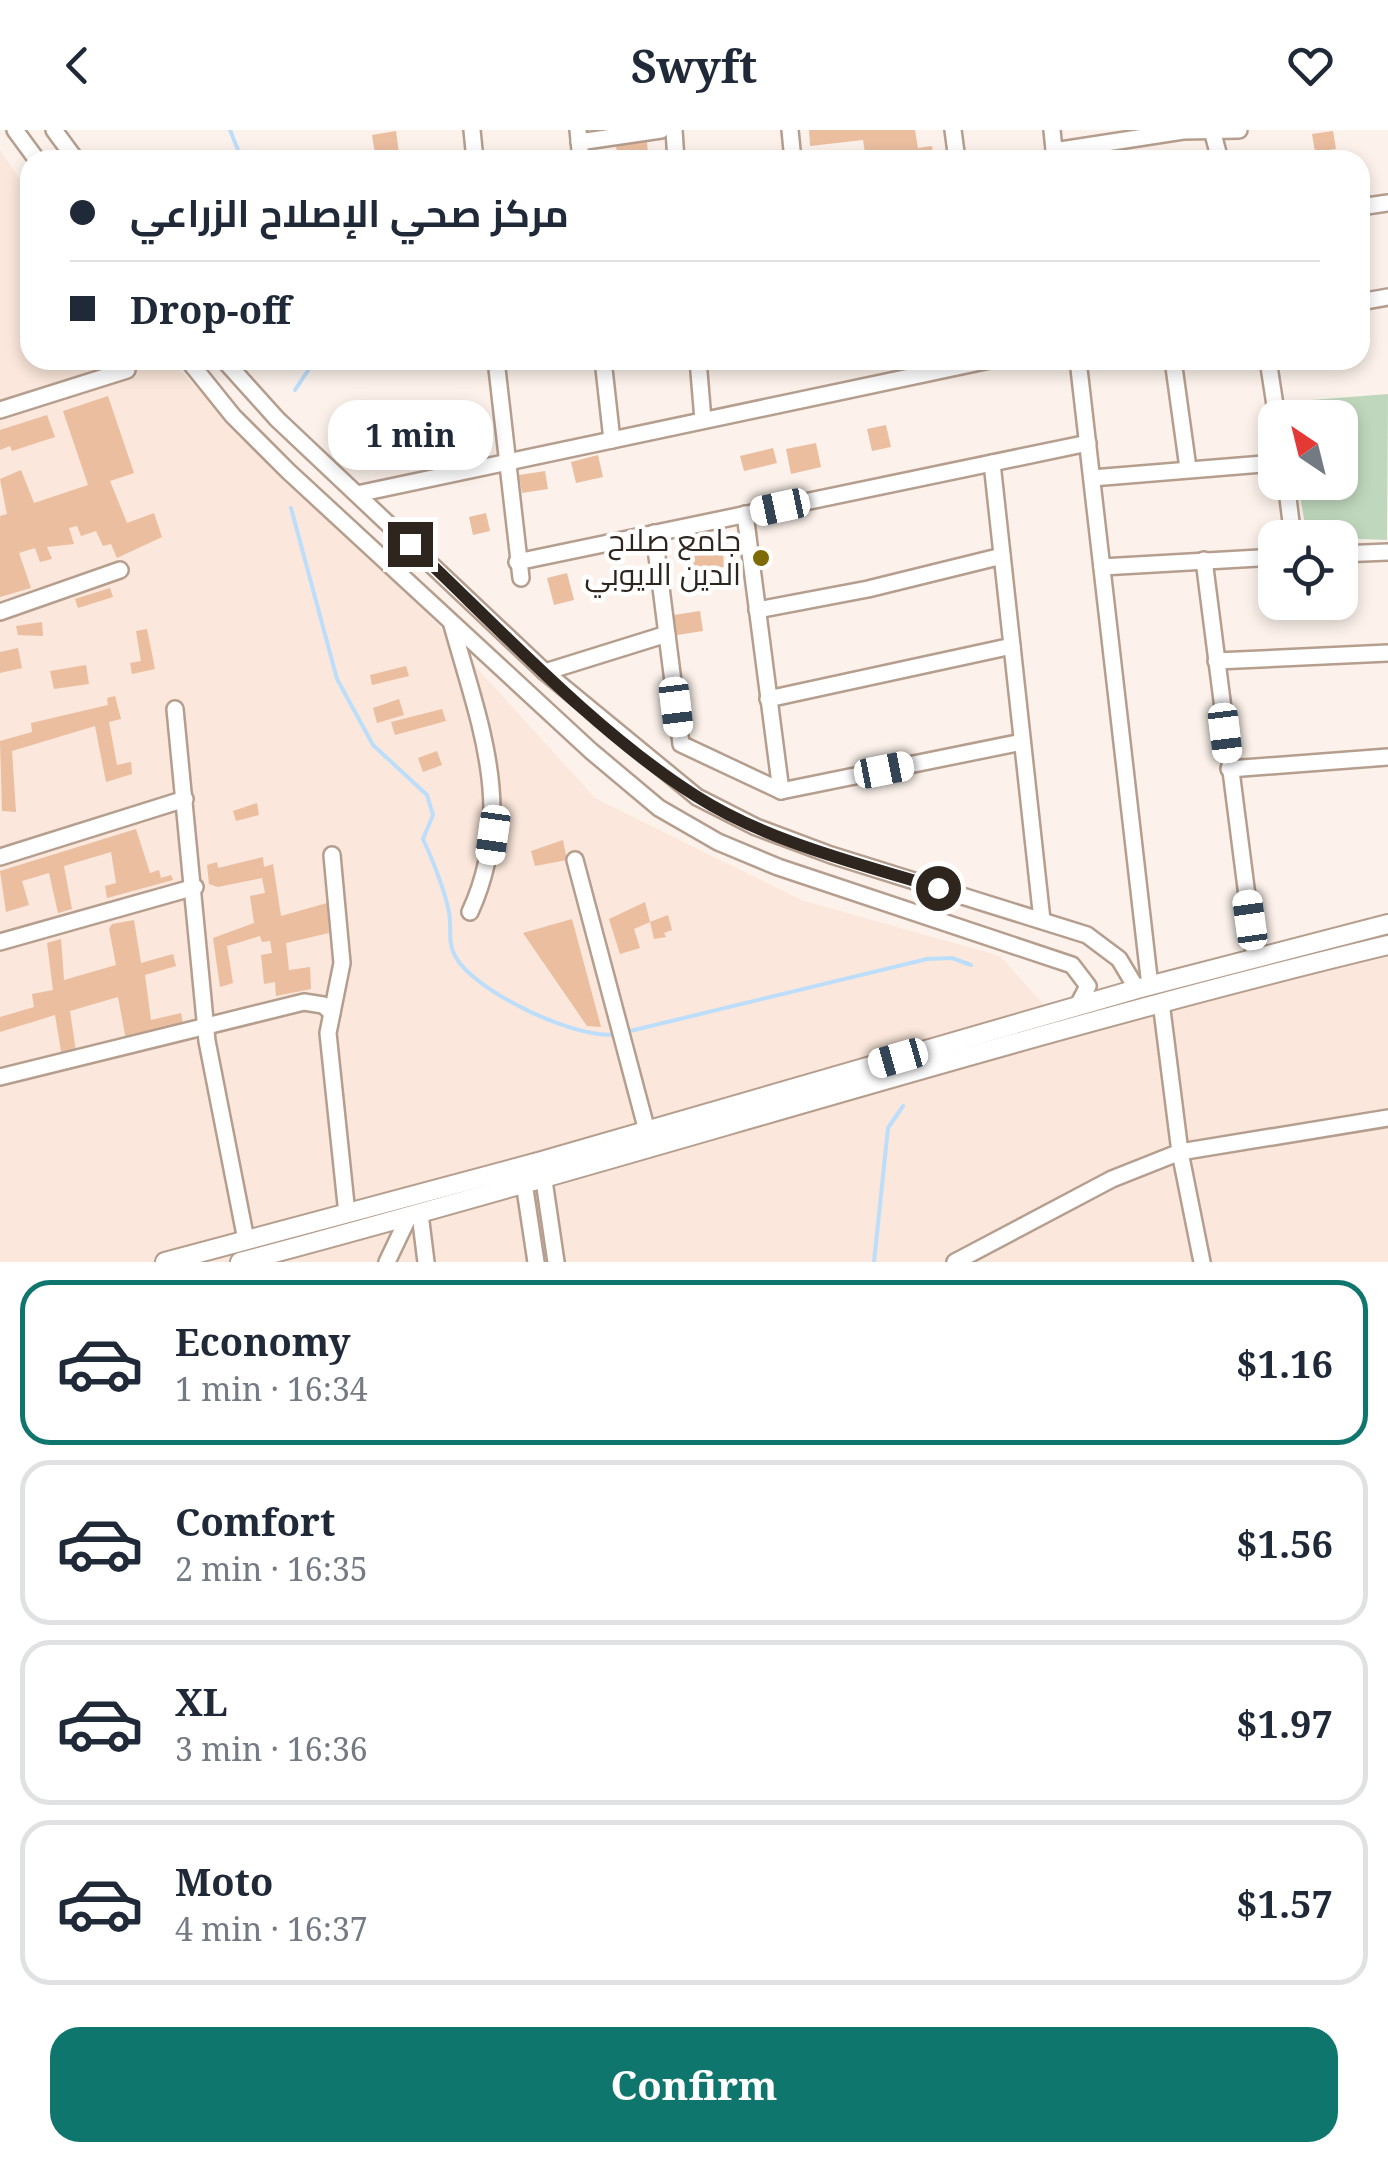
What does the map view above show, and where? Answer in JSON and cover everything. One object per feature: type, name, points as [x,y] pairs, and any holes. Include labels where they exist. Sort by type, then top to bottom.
[{"type":"main road","points":[[166,1262],[522,1167],[1144,988],[1388,924]]},
{"type":"main road","points":[[240,1262],[524,1187],[1161,1002],[1388,945]]},
{"type":"street","points":[[15,130],[30,150]]},
{"type":"street","points":[[578,136],[661,130]]},
{"type":"street","points":[[1082,150],[1183,131],[1239,130]]},
{"type":"street","points":[[0,410],[127,370]]},
{"type":"street","points":[[196,370],[257,442],[601,760],[678,820],[778,868],[1072,965],[1088,986],[1077,1007]]},
{"type":"street","points":[[233,370],[278,420],[546,672],[658,769],[734,817],[832,854],[1042,920],[1105,945],[1144,988]]},
{"type":"street","points":[[497,370],[519,570],[654,534],[1088,444]]},
{"type":"street","points":[[605,370],[612,440]]},
{"type":"street","points":[[699,370],[703,420]]},
{"type":"street","points":[[357,494],[940,370]]},
{"type":"street","points":[[1079,370],[1144,988]]},
{"type":"street","points":[[1175,370],[1188,468]]},
{"type":"street","points":[[1270,370],[1274,400]]},
{"type":"street","points":[[992,462],[1042,920]]},
{"type":"street","points":[[1092,478],[1258,464]]},
{"type":"street","points":[[745,514],[781,790]]},
{"type":"street","points":[[358,534],[382,518]]},
{"type":"street","points":[[654,534],[681,744],[781,790],[1022,742]]},
{"type":"street","points":[[1358,553],[1388,552]]},
{"type":"street","points":[[757,610],[1002,556]]},
{"type":"street","points":[[1102,567],[1258,558]]},
{"type":"street","points":[[1204,560],[1255,958]]},
{"type":"street","points":[[0,612],[120,570]]},
{"type":"street","points":[[452,622],[492,772],[487,874],[470,912]]},
{"type":"street","points":[[546,672],[667,634]]},
{"type":"street","points":[[768,699],[1012,646]]},
{"type":"street","points":[[1216,661],[1388,653]]},
{"type":"street","points":[[175,709],[206,1029],[246,1240]]},
{"type":"street","points":[[1229,769],[1388,758]]},
{"type":"street","points":[[0,857],[185,799]]},
{"type":"street","points":[[332,855],[342,963],[328,1033],[346,1214]]},
{"type":"street","points":[[575,860],[647,1131]]},
{"type":"street","points":[[0,942],[195,887]]},
{"type":"street","points":[[0,1076],[206,1029],[304,1002],[322,1005],[332,1014]]},
{"type":"street","points":[[1161,1002],[1180,1152],[1202,1262]]},
{"type":"street","points":[[955,1262],[1112,1179],[1180,1152],[1388,1118]]},
{"type":"street","points":[[542,1161],[556,1262]]},
{"type":"street","points":[[522,1167],[536,1262]]},
{"type":"street","points":[[387,1262],[414,1216]]},
{"type":"street","points":[[414,1216],[426,1262]]},
{"type":"shaded area","points":[[0,150],[20,179],[20,370],[179,370],[434,621],[595,798],[801,900],[1000,956],[1069,1033],[1388,948],[1388,1262],[0,1262]]},
{"type":"green space","points":[[1388,394],[1387,540],[1358,539],[1358,520],[1304,520],[1301,500],[1358,500],[1358,400],[1312,400]]},
{"type":"building","points":[[809,130],[915,130],[918,148],[932,146],[933,150],[865,150],[863,140],[810,146]]},
{"type":"building","points":[[396,131],[399,150],[374,150],[372,135]]},
{"type":"building","points":[[1333,131],[1336,149],[1315,150],[1312,134]]},
{"type":"building","points":[[647,139],[648,150],[616,150],[616,142]]},
{"type":"building","points":[[108,396],[134,473],[110,481],[127,523],[154,513],[162,537],[117,558],[111,544],[103,546],[96,531],[81,536],[77,526],[69,528],[74,544],[47,547],[52,559],[40,562],[35,548],[19,553],[31,588],[0,597],[0,516],[7,514],[0,479],[21,470],[34,503],[88,485],[63,411]]},
{"type":"building","points":[[47,415],[55,437],[12,451],[10,446],[0,450],[0,430]]},
{"type":"building","points":[[886,425],[891,447],[872,451],[867,429]]},
{"type":"building","points":[[816,443],[821,467],[791,474],[786,449]]},
{"type":"building","points":[[773,448],[777,463],[744,471],[740,456]]},
{"type":"building","points":[[598,455],[603,477],[576,483],[571,462]]},
{"type":"building","points":[[545,471],[548,489],[522,493],[519,475]]},
{"type":"building","points":[[486,513],[490,531],[473,535],[469,517]]},
{"type":"building","points":[[723,551],[724,567],[692,570],[691,555]]},
{"type":"building","points":[[567,573],[574,600],[554,605],[547,578]]},
{"type":"building","points":[[110,588],[113,597],[78,608],[75,599]]},
{"type":"building","points":[[700,611],[703,631],[677,635],[674,615]]},
{"type":"building","points":[[42,622],[43,636],[18,635],[16,626]]},
{"type":"building","points":[[147,629],[155,669],[132,674],[130,663],[141,661],[136,631]]},
{"type":"building","points":[[18,648],[22,668],[0,673],[0,652]]},
{"type":"building","points":[[86,665],[89,684],[54,689],[50,671]]},
{"type":"building","points":[[406,666],[409,676],[372,685],[370,675]]},
{"type":"building","points":[[115,696],[121,719],[109,722],[117,765],[131,762],[132,774],[106,782],[95,726],[12,751],[16,812],[2,811],[0,741],[32,732],[31,723],[108,705],[107,698]]},
{"type":"building","points":[[399,699],[404,715],[377,723],[373,708]]},
{"type":"building","points":[[442,709],[446,721],[395,735],[391,722]]},
{"type":"building","points":[[437,751],[442,765],[423,772],[418,758]]},
{"type":"building","points":[[257,803],[259,815],[236,821],[233,811]]},
{"type":"building","points":[[136,829],[150,873],[159,870],[161,878],[171,875],[173,880],[107,898],[105,886],[116,883],[111,852],[64,866],[72,909],[58,913],[49,873],[22,881],[29,905],[6,912],[0,871]]},
{"type":"building","points":[[563,840],[567,860],[535,866],[531,851]]},
{"type":"building","points":[[263,857],[264,867],[273,864],[281,916],[327,903],[329,933],[286,943],[289,970],[310,967],[311,989],[276,996],[275,982],[264,984],[261,955],[272,953],[270,941],[262,942],[260,936],[227,946],[233,983],[220,987],[213,938],[254,923],[250,896],[265,893],[262,878],[218,887],[209,884],[207,865],[217,862],[218,868]]},
{"type":"building","points":[[645,902],[650,922],[634,929],[640,948],[620,954],[609,919]]},
{"type":"building","points":[[668,915],[672,930],[664,933],[666,937],[654,939],[650,922]]},
{"type":"building","points":[[572,919],[601,1027],[587,1026],[523,933]]},
{"type":"building","points":[[134,920],[141,963],[173,954],[176,966],[145,975],[151,1020],[181,1013],[183,1024],[126,1040],[118,997],[70,1011],[76,1052],[62,1057],[55,1015],[0,1032],[0,1017],[34,1007],[32,994],[53,990],[47,943],[61,939],[64,980],[116,965],[109,929],[112,924]]},
{"type":"waterway","points":[[230,130],[238,150]]},
{"type":"waterway","points":[[295,390],[308,370]]},
{"type":"waterway","points":[[291,508],[337,679],[373,745],[427,795],[433,815],[423,839],[447,903],[455,956],[483,984],[529,1011],[578,1030],[617,1034]]},
{"type":"waterway","points":[[626,1032],[927,959],[952,958],[971,965]]},
{"type":"waterway","points":[[874,1262],[888,1128],[903,1106]]},
{"type":"place","name":"جامع صلاح الدين الايوبي","points":[[761,558]]},
{"type":"route","points":[[410,544],[546,672],[642,756],[697,797],[756,827],[938,888]]}]
